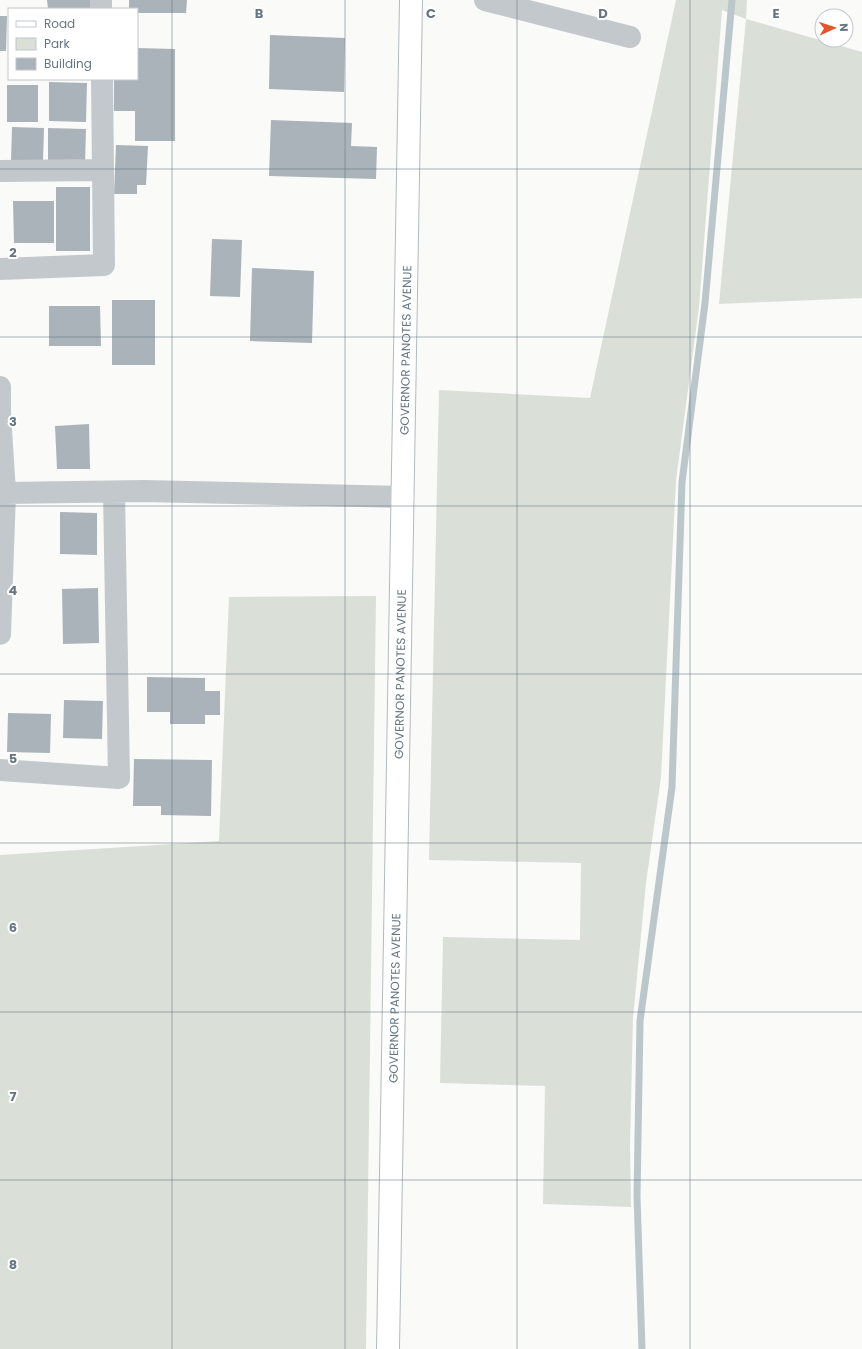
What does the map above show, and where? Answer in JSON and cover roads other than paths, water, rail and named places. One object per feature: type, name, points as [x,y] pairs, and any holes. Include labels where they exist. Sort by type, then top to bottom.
[{"type":"main road","name":"GOVERNOR PANOTES AVENUE","points":[[388,1349],[412,0]]},
{"type":"street","points":[[485,0],[630,37]]},
{"type":"street","points":[[0,269],[104,265],[102,80]]},
{"type":"street","points":[[0,171],[103,170]]},
{"type":"street","points":[[0,387],[0,413],[5,493],[2,542],[0,634]]},
{"type":"street","points":[[5,493],[152,491],[403,497]]},
{"type":"street","points":[[0,770],[119,778],[114,492]]},
{"type":"waterway","points":[[642,1349],[637,1196],[640,1021],[672,787],[682,482],[705,303],[732,0]]}]
